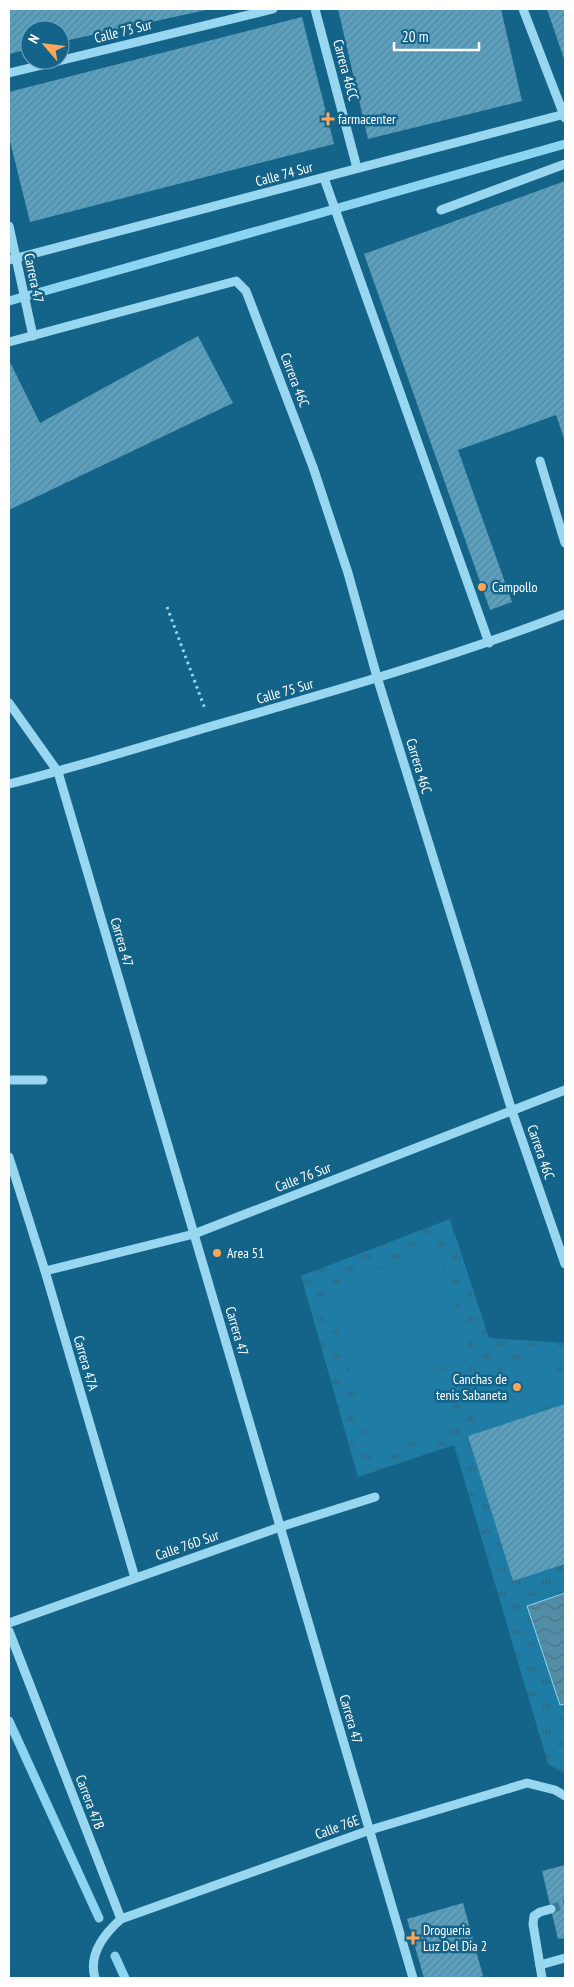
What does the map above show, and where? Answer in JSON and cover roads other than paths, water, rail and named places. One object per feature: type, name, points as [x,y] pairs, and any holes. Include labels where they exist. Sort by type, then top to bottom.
[{"type":"street","name":"Calle 73 Sur","points":[[9,73],[273,9]]},
{"type":"street","name":"Carrera 46CC","points":[[315,9],[357,168]]},
{"type":"street","points":[[523,9],[565,115]]},
{"type":"street","name":"Calle 74 Sur","points":[[12,259],[565,115]]},
{"type":"street","points":[[440,210],[565,164]]},
{"type":"street","points":[[324,178],[489,643]]},
{"type":"street","name":"Carrera 47","points":[[9,226],[12,259],[21,282],[33,336]]},
{"type":"street","name":"Carrera 46C","points":[[33,336],[236,281],[246,291],[313,466],[348,573],[377,677],[512,1111],[565,1264]]},
{"type":"street","points":[[9,342],[33,336]]},
{"type":"street","points":[[540,461],[565,543]]},
{"type":"street","name":"Calle 75 Sur","points":[[9,784],[58,772],[299,702],[489,643],[565,614]]},
{"type":"street","name":"Carrera 47","points":[[9,703],[58,772],[413,1978]]},
{"type":"street","points":[[9,1080],[43,1080]]},
{"type":"street","name":"Calle 76 Sur","points":[[45,1272],[194,1234],[565,1090]]},
{"type":"street","name":"Carrera 47A","points":[[9,1158],[45,1272],[135,1578]]},
{"type":"street","name":"Calle 76D Sur","points":[[9,1623],[280,1526],[375,1496]]},
{"type":"street","name":"Carrera 47B","points":[[9,1631],[121,1919]]},
{"type":"street","name":"Calle 76E","points":[[121,1919],[370,1830],[527,1783],[555,1790],[565,1796]]},
{"type":"street","points":[[542,1978],[533,1924],[534,1916],[550,1908]]},
{"type":"street","points":[[95,1978],[93,1972],[94,1959],[99,1943],[109,1929],[121,1919]]},
{"type":"street","points":[[540,1965],[565,1958]]},
{"type":"water","points":[[565,1593],[565,1704],[560,1705],[527,1606]]},
{"type":"waterway","points":[[9,301],[565,144]]},
{"type":"waterway","points":[[9,1721],[99,1918]]},
{"type":"waterway","points":[[115,1956],[125,1978]]},
{"type":"tunnel","points":[[551,1909],[565,1904]]},
{"type":"place","name":"farmacenter","points":[[328,119]]},
{"type":"place","name":"Campollo","points":[[482,587]]},
{"type":"place","name":"Area 51","points":[[217,1253]]},
{"type":"place","name":"Canchas de tenis Sabaneta","points":[[517,1387]]},
{"type":"place","name":"Drogueria Luz Del Dia 2","points":[[413,1938]]}]
